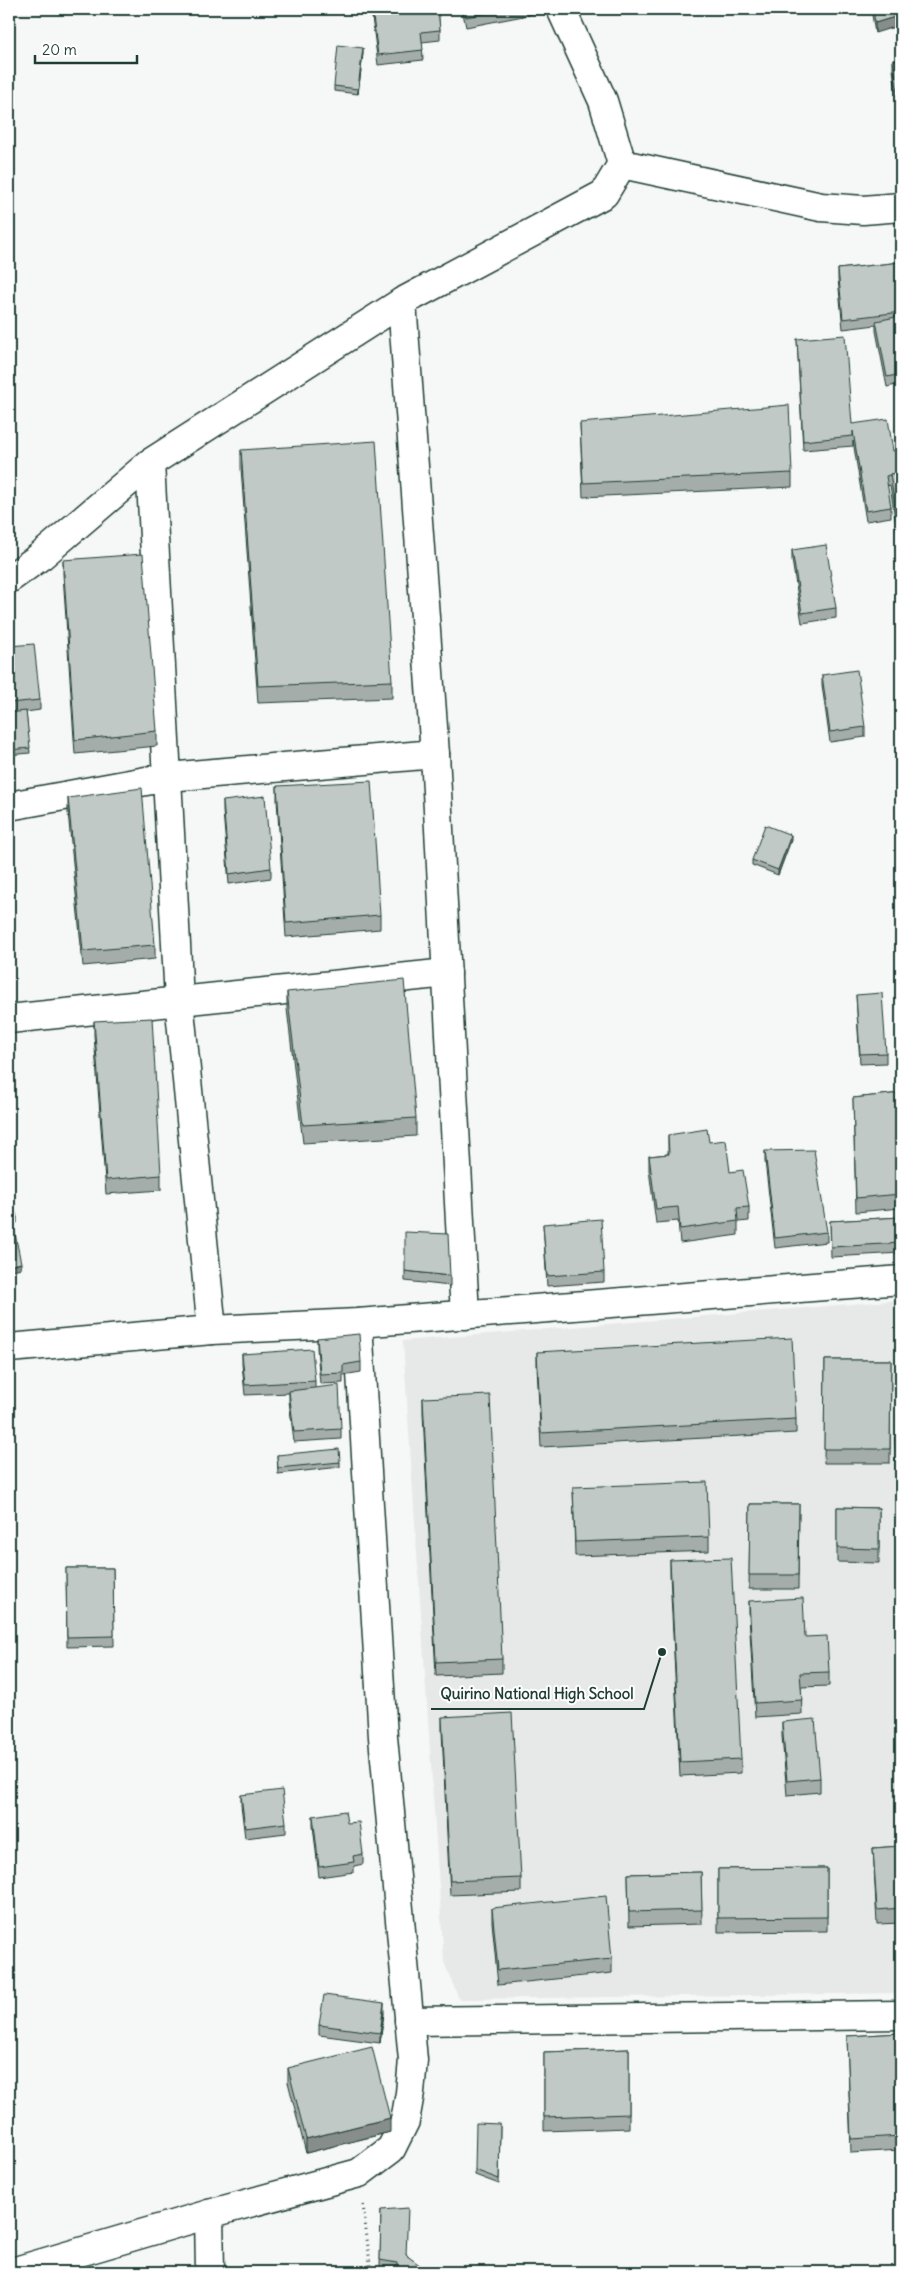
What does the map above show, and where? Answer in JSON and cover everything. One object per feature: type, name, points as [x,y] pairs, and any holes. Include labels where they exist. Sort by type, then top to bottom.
[{"type":"street","points":[[9,580],[41,556],[150,464],[402,302],[604,194],[622,164],[603,101],[561,9]]},
{"type":"street","points":[[622,164],[820,207],[863,210],[901,207]]},
{"type":"street","points":[[402,302],[435,754],[465,1315]]},
{"type":"street","points":[[150,464],[179,1000],[212,1330]]},
{"type":"street","points":[[9,806],[168,777],[435,754]]},
{"type":"street","points":[[9,1019],[448,973]]},
{"type":"street","points":[[9,1348],[212,1330],[358,1323],[901,1280]]},
{"type":"street","points":[[12,2272],[209,2214],[359,2173],[391,2149],[405,2121],[413,2060],[383,1737],[358,1323]]},
{"type":"street","points":[[409,2021],[901,2015]]},
{"type":"street","points":[[209,2214],[210,2272]]},
{"type":"path","points":[[359,2173],[371,2272]]},
{"type":"shaded area","points":[[901,1300],[901,1993],[459,1999],[444,1962],[403,1341]]},
{"type":"building","points":[[372,9],[438,9],[440,30],[421,32],[423,50],[378,55]]},
{"type":"building","points":[[464,9],[509,9],[466,17]]},
{"type":"building","points":[[873,9],[901,9],[901,15],[875,23]]},
{"type":"building","points":[[338,45],[363,48],[358,89],[334,86]]},
{"type":"building","points":[[901,59],[901,94],[898,94],[893,60]]},
{"type":"building","points":[[901,262],[901,312],[843,319],[838,269]]},
{"type":"building","points":[[901,316],[901,374],[887,377],[876,321]]},
{"type":"building","points":[[845,335],[852,424],[888,419],[893,451],[901,449],[901,473],[886,476],[891,507],[866,511],[853,431],[853,436],[803,441],[797,339]]},
{"type":"building","points":[[789,405],[792,473],[583,483],[580,423]]},
{"type":"building","points":[[376,441],[392,681],[258,686],[241,450]]},
{"type":"building","points":[[901,473],[901,531],[899,531],[890,474]]},
{"type":"building","points":[[826,545],[836,608],[802,613],[792,550]]},
{"type":"building","points":[[143,554],[157,731],[75,740],[63,560]]},
{"type":"building","points":[[34,644],[40,700],[9,703],[9,646]]},
{"type":"building","points":[[857,670],[865,727],[830,732],[822,675]]},
{"type":"building","points":[[26,711],[30,748],[9,750],[9,713]]},
{"type":"building","points":[[371,781],[380,915],[286,923],[277,786]]},
{"type":"building","points":[[142,788],[155,945],[83,951],[68,798]]},
{"type":"building","points":[[265,796],[271,868],[229,874],[223,801]]},
{"type":"building","points":[[765,825],[791,835],[778,870],[752,860]]},
{"type":"building","points":[[404,980],[416,1118],[303,1125],[287,992]]},
{"type":"building","points":[[882,993],[886,1053],[860,1054],[856,995]]},
{"type":"building","points":[[152,1018],[161,1175],[106,1180],[94,1021]]},
{"type":"building","points":[[901,1093],[901,1194],[856,1198],[853,1098]]},
{"type":"building","points":[[707,1129],[709,1142],[726,1140],[730,1172],[743,1170],[749,1207],[737,1208],[738,1221],[680,1229],[678,1207],[656,1209],[649,1156],[669,1154],[668,1135]]},
{"type":"building","points":[[814,1150],[827,1232],[775,1238],[765,1151]]},
{"type":"building","points":[[9,1192],[11,1192],[17,1218],[9,1220]]},
{"type":"building","points":[[901,1217],[901,1243],[831,1247],[830,1221]]},
{"type":"building","points":[[601,1219],[604,1272],[547,1276],[543,1224]]},
{"type":"building","points":[[13,1224],[21,1263],[9,1266],[9,1225]]},
{"type":"building","points":[[405,1232],[448,1234],[450,1276],[405,1271]]},
{"type":"building","points":[[359,1334],[361,1362],[343,1365],[343,1373],[320,1374],[317,1338]]},
{"type":"building","points":[[792,1338],[796,1419],[541,1433],[537,1352]]},
{"type":"building","points":[[312,1349],[315,1381],[245,1385],[242,1354]]},
{"type":"building","points":[[825,1360],[891,1360],[890,1449],[824,1449]]},
{"type":"building","points":[[339,1385],[341,1429],[294,1432],[289,1391]]},
{"type":"building","points":[[490,1395],[502,1659],[436,1662],[423,1398]]},
{"type":"building","points":[[901,1436],[901,1535],[899,1535],[895,1437]]},
{"type":"building","points":[[339,1449],[340,1462],[278,1468],[277,1455]]},
{"type":"building","points":[[707,1482],[709,1537],[575,1542],[573,1487]]},
{"type":"building","points":[[750,1504],[799,1504],[798,1575],[749,1575]]},
{"type":"building","points":[[837,1507],[879,1508],[879,1549],[837,1548]]},
{"type":"building","points":[[731,1558],[741,1759],[680,1762],[670,1560]]},
{"type":"building","points":[[66,1568],[113,1568],[114,1636],[67,1637]]},
{"type":"building","points":[[803,1598],[805,1637],[827,1636],[829,1672],[800,1673],[802,1700],[755,1703],[749,1601]]},
{"type":"building","points":[[512,1713],[521,1878],[450,1881],[442,1717]]},
{"type":"building","points":[[815,1719],[820,1778],[787,1781],[782,1722]]},
{"type":"building","points":[[282,1790],[286,1823],[245,1828],[241,1795]]},
{"type":"building","points":[[345,1811],[347,1823],[359,1822],[363,1854],[353,1856],[354,1862],[319,1867],[313,1816]]},
{"type":"building","points":[[901,1846],[901,1908],[877,1910],[873,1848]]},
{"type":"building","points":[[827,1868],[827,1917],[718,1918],[718,1869]]},
{"type":"building","points":[[701,1872],[702,1910],[629,1912],[628,1874]]},
{"type":"building","points":[[606,1896],[612,1959],[498,1970],[492,1908]]},
{"type":"building","points":[[324,1995],[384,2003],[380,2033],[319,2025]]},
{"type":"building","points":[[901,2033],[901,2136],[851,2139],[847,2036]]},
{"type":"building","points":[[372,2047],[390,2118],[306,2139],[288,2068]]},
{"type":"building","points":[[629,2049],[629,2114],[544,2117],[544,2052]]},
{"type":"building","points":[[476,2123],[500,2124],[499,2179],[475,2170]]},
{"type":"building","points":[[408,2208],[406,2255],[421,2266],[421,2272],[397,2272],[397,2263],[380,2260],[381,2210]]},
{"type":"place","name":"Quirino National High School","points":[[662,1652]]}]
